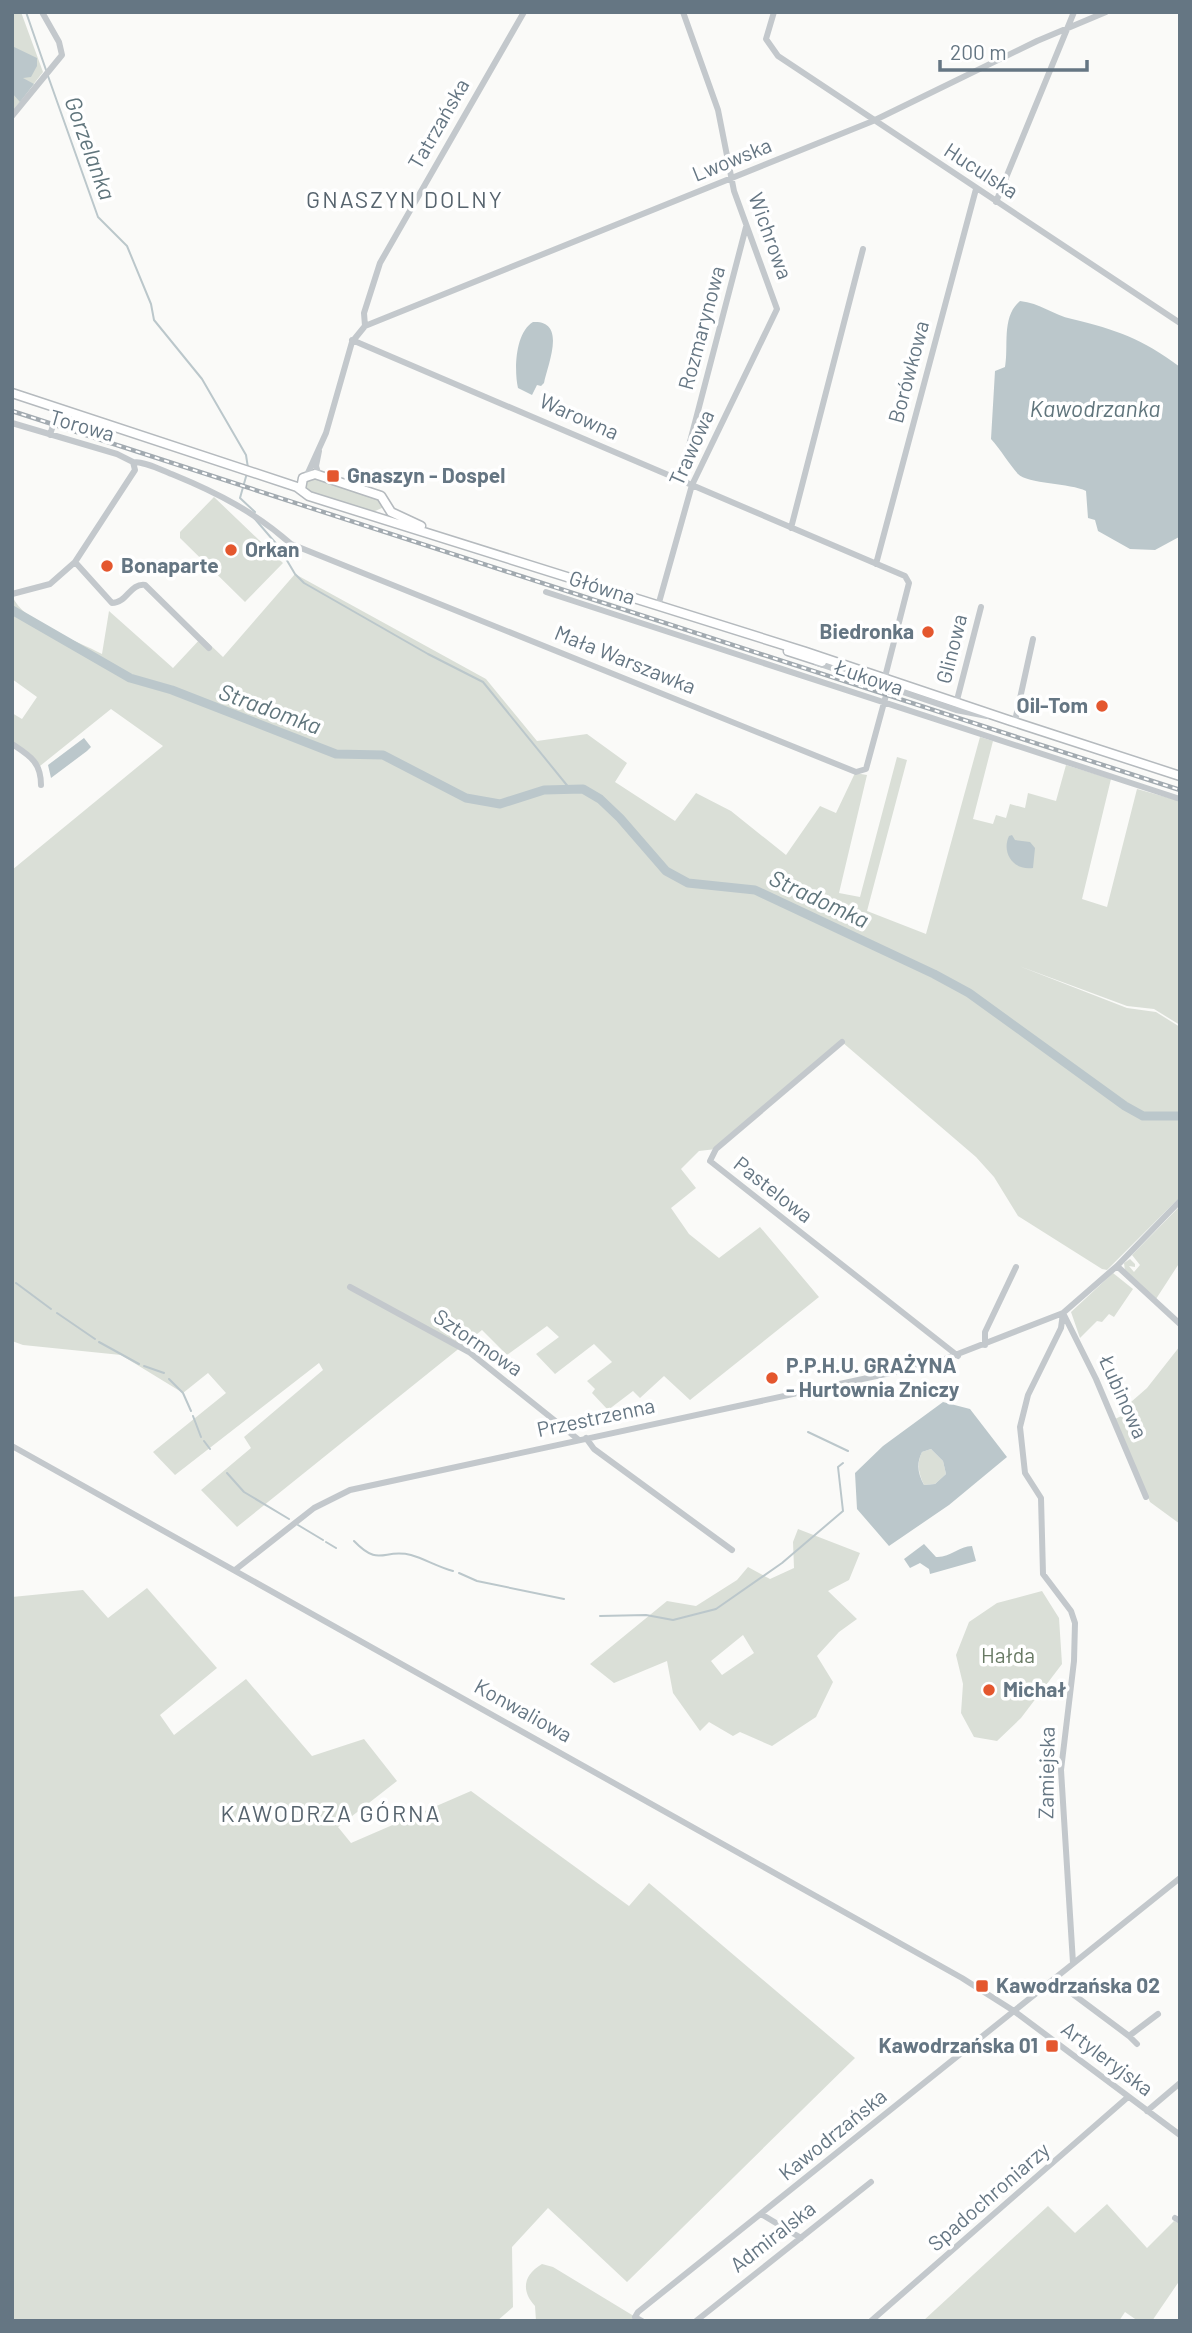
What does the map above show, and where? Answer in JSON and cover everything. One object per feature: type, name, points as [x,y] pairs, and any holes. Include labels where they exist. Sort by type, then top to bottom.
[{"type":"main road","points":[[12,395],[57,412],[145,438]]},
{"type":"main road","points":[[12,395],[145,438]]},
{"type":"main road","name":"Główna","points":[[145,438],[259,475],[303,482],[319,476],[381,496],[387,507],[401,517],[438,534]]},
{"type":"main road","name":"Główna","points":[[303,482],[309,496],[438,534],[957,700],[1180,776]]},
{"type":"main road","points":[[375,516],[387,507]]},
{"type":"main road","name":"Główna","points":[[766,641],[799,656],[989,716],[1013,721]]},
{"type":"street","points":[[12,116],[62,55],[59,42],[42,12]]},
{"type":"street","name":"Tatrzańska","points":[[365,326],[363,313],[380,263],[524,12]]},
{"type":"street","name":"Wichrowa","points":[[683,12],[718,110],[731,179],[776,311]]},
{"type":"street","name":"Huculska","points":[[775,12],[766,43],[788,63],[1180,323]]},
{"type":"street","points":[[996,202],[1074,12]]},
{"type":"street","name":"Lwowska","points":[[365,326],[873,121],[1037,41],[1106,12]]},
{"type":"street","name":"Borówkowa","points":[[876,564],[976,189]]},
{"type":"street","name":"Rozmarynowa","points":[[680,480],[746,225]]},
{"type":"street","points":[[791,528],[863,249]]},
{"type":"street","name":"Trawowa","points":[[658,606],[692,485],[776,311]]},
{"type":"street","points":[[319,476],[316,466],[319,450],[352,340],[365,326]]},
{"type":"street","name":"Warowna","points":[[352,340],[905,576],[909,583],[885,677]]},
{"type":"street","points":[[50,435],[57,412]]},
{"type":"street","name":"Torowa","points":[[12,424],[106,450],[133,462],[135,470],[75,562]]},
{"type":"street","points":[[303,482],[319,450]]},
{"type":"street","name":"Mała Warszawka","points":[[133,462],[149,465],[214,491],[260,518],[291,544],[856,772],[866,769],[888,688]]},
{"type":"street","points":[[12,594],[50,584],[75,562],[112,603],[121,602],[136,586],[145,585],[209,648]]},
{"type":"street","name":"Łukowa","points":[[546,592],[1180,799]]},
{"type":"street","name":"Glinowa","points":[[957,700],[981,607]]},
{"type":"street","points":[[1013,721],[1033,639]]},
{"type":"street","name":"Główna","points":[[799,656],[956,710],[989,716]]},
{"type":"street","points":[[12,744],[38,765],[41,785]]},
{"type":"street","name":"Pastelowa","points":[[842,1041],[716,1149],[710,1161],[958,1356]]},
{"type":"street","name":"Przestrzenna","points":[[234,1570],[314,1508],[337,1495],[912,1369],[958,1356],[1063,1313],[1117,1266],[1180,1202]]},
{"type":"street","points":[[985,1345],[985,1332],[1016,1266]]},
{"type":"street","points":[[1117,1266],[1180,1324]]},
{"type":"street","name":"Sztormowa","points":[[350,1287],[469,1352],[594,1449],[732,1550]]},
{"type":"street","name":"Łubinowa","points":[[1063,1313],[1096,1379],[1146,1497]]},
{"type":"street","name":"Zamiejska","points":[[1063,1313],[1061,1328],[1028,1395],[1020,1427],[1025,1472],[1041,1498],[1043,1574],[1071,1611],[1075,1623],[1075,1651],[1061,1770],[1073,1964]]},
{"type":"street","name":"Konwaliowa","points":[[12,1446],[962,1978],[1014,2011]]},
{"type":"street","name":"Kawodrzańska","points":[[639,2319],[761,2214],[1180,1878]]},
{"type":"street","points":[[1054,1980],[1137,2044]]},
{"type":"street","name":"Artyleryjska","points":[[1014,2011],[1180,2135]]},
{"type":"street","points":[[1129,2036],[1158,2014]]},
{"type":"street","points":[[1147,2111],[1180,2084]]},
{"type":"street","name":"Spadochroniarzy","points":[[871,2321],[1128,2097]]},
{"type":"street","name":"Admiralska","points":[[696,2321],[871,2182]]},
{"type":"street","points":[[761,2214],[801,2238]]},
{"type":"green space","points":[[12,12],[21,12],[43,72],[12,112]]},
{"type":"green space","points":[[310,478],[376,496],[384,507],[373,512],[311,494],[305,490],[304,482]]},
{"type":"green space","name":"Orkan","points":[[214,497],[283,563],[245,602],[180,538],[180,532]]},
{"type":"green space","points":[[295,574],[486,679],[537,741],[587,734],[627,763],[615,782],[675,821],[696,793],[731,811],[786,855],[820,806],[836,813],[855,773],[867,775],[839,893],[860,897],[897,757],[907,760],[867,911],[926,934],[980,737],[993,741],[973,819],[993,824],[996,815],[1006,818],[1010,804],[1025,808],[1028,793],[1056,801],[1066,765],[1111,779],[1082,899],[1107,907],[1137,789],[1180,801],[1180,1025],[1154,1009],[1127,1006],[1019,966],[1127,1008],[1156,1012],[1180,1027],[1180,1197],[1107,1270],[1102,1269],[1018,1216],[994,1177],[976,1157],[842,1042],[716,1149],[699,1151],[681,1169],[696,1188],[671,1208],[689,1234],[719,1258],[760,1227],[819,1297],[690,1400],[664,1376],[640,1398],[633,1391],[608,1410],[592,1393],[595,1389],[587,1381],[612,1362],[594,1344],[555,1374],[536,1354],[559,1337],[547,1326],[507,1355],[482,1330],[237,1527],[201,1490],[251,1448],[244,1437],[323,1370],[319,1363],[175,1475],[153,1452],[226,1393],[208,1373],[183,1393],[121,1355],[23,1345],[12,1341],[12,870],[163,746],[111,709],[40,766],[12,743],[12,713],[22,719],[37,697],[12,679],[12,596],[18,606],[39,623],[102,654],[109,611],[173,668],[202,637],[223,657]]},
{"type":"green space","points":[[1180,1206],[1180,1262],[1156,1299],[1125,1271],[1124,1263],[1130,1259],[1135,1264],[1135,1267],[1129,1266],[1134,1272],[1140,1265],[1132,1255]]},
{"type":"green space","points":[[1113,1273],[1133,1289],[1114,1317],[1109,1314],[1102,1322],[1097,1321],[1080,1338],[1071,1312]]},
{"type":"green space","points":[[1180,1346],[1180,1524],[1150,1502],[1115,1419],[1134,1410],[1131,1402],[1147,1388]]},
{"type":"green space","points":[[931,1449],[943,1461],[946,1474],[935,1484],[924,1485],[919,1461],[922,1452]]},
{"type":"green space","points":[[798,1529],[860,1553],[849,1580],[828,1591],[857,1619],[839,1632],[817,1656],[833,1682],[816,1717],[772,1746],[740,1732],[733,1736],[709,1722],[700,1731],[673,1693],[667,1661],[614,1683],[590,1664],[667,1601],[696,1606],[737,1580],[748,1567],[770,1579],[794,1568],[793,1542]],"holes":[[[743,1635],[754,1653],[722,1675],[711,1661]]]},
{"type":"green space","points":[[147,1588],[217,1668],[160,1715],[174,1735],[246,1679],[312,1756],[364,1739],[397,1781],[338,1827],[351,1843],[471,1791],[629,1906],[649,1883],[855,2058],[627,2282],[548,2208],[512,2247],[513,2307],[497,2321],[12,2321],[12,1597],[83,1590],[108,1618]]},
{"type":"green space","name":"Hałda","points":[[1042,1591],[1059,1618],[1062,1664],[1021,1718],[997,1741],[974,1737],[961,1713],[963,1684],[956,1655],[969,1622],[997,1603]]},
{"type":"green space","points":[[1107,2204],[1147,2248],[1174,2221],[1180,2224],[1180,2280],[1152,2321],[1138,2321],[1125,2312],[1119,2321],[923,2321],[1048,2206],[1075,2233]]},
{"type":"green space","points":[[542,2264],[553,2267],[642,2321],[536,2321],[535,2306],[528,2295],[526,2284],[531,2273]]},
{"type":"water","points":[[12,46],[37,58],[37,66],[31,77],[23,78],[34,84],[20,102],[12,93]]},
{"type":"water","name":"Kawodrzanka","points":[[1020,301],[1128,336],[1180,367],[1179,537],[1155,550],[1130,549],[1098,531],[1095,520],[1088,518],[1086,491],[1023,477],[991,439],[995,371],[1005,367],[1008,323]]},
{"type":"water","points":[[533,322],[544,323],[550,328],[553,345],[544,383],[537,385],[532,395],[518,388],[516,362],[522,334]]},
{"type":"water","points":[[84,738],[91,747],[51,778],[48,765]]},
{"type":"water","points":[[1012,835],[1015,840],[1030,842],[1035,848],[1033,868],[1020,867],[1011,860],[1007,842]]},
{"type":"water","points":[[943,1402],[970,1409],[1007,1457],[949,1505],[889,1546],[857,1509],[855,1473],[883,1446]],"holes":[[[931,1449],[943,1461],[946,1474],[935,1484],[924,1485],[918,1469],[922,1452]]]},
{"type":"water","points":[[924,1544],[936,1557],[972,1546],[976,1561],[930,1574],[929,1569],[920,1563],[910,1568],[904,1559]]},
{"type":"waterway","name":"Gorzelanka","points":[[26,12],[46,70]]},
{"type":"waterway","name":"Gorzelanka","points":[[48,76],[98,217],[127,246],[151,304],[154,320],[202,379],[246,455],[248,468]]},
{"type":"waterway","points":[[247,473],[240,498],[255,512]]},
{"type":"waterway","points":[[254,518],[279,547],[295,574],[304,583],[428,654],[483,682],[570,789]]},
{"type":"waterway","name":"Stradomka","points":[[12,610],[130,678],[172,690],[336,754],[383,755],[466,798],[500,804],[544,790],[583,789],[600,799],[620,818],[666,871],[688,883],[755,890],[934,974],[969,993],[1125,1106],[1143,1116],[1180,1116]]},
{"type":"waterway","points":[[16,1283],[51,1309]]},
{"type":"waterway","points":[[57,1313],[95,1339]]},
{"type":"waterway","points":[[99,1342],[139,1364]]},
{"type":"waterway","points":[[144,1366],[164,1373]]},
{"type":"waterway","points":[[169,1379],[183,1393],[191,1411]]},
{"type":"waterway","points":[[193,1416],[201,1437]]},
{"type":"waterway","points":[[808,1432],[848,1451]]},
{"type":"waterway","points":[[204,1441],[210,1449]]},
{"type":"waterway","points":[[600,1616],[646,1615],[673,1620],[716,1609],[782,1563],[843,1511],[838,1467],[843,1463]]},
{"type":"waterway","points":[[227,1473],[244,1492],[289,1519]]},
{"type":"waterway","points":[[298,1525],[323,1540]]},
{"type":"waterway","points":[[354,1541],[370,1554],[402,1553],[453,1571]]},
{"type":"waterway","points":[[326,1542],[336,1548]]},
{"type":"waterway","points":[[459,1573],[477,1581],[564,1599]]},
{"type":"railway","points":[[12,411],[1180,790]]},
{"type":"place","name":"Gnaszyn - Dospel","points":[[333,476]]},
{"type":"place","name":"Orkan","points":[[231,550]]},
{"type":"place","name":"Bonaparte","points":[[107,566]]},
{"type":"place","name":"Biedronka","points":[[928,632]]},
{"type":"place","name":"Oil-Tom","points":[[1102,706]]},
{"type":"place","name":"P.P.H.U. GRAŻYNA - Hurtownia Zniczy","points":[[772,1378]]},
{"type":"place","name":"Michał","points":[[989,1690]]},
{"type":"place","name":"Kawodrzańska 02","points":[[982,1986]]},
{"type":"place","name":"Kawodrzańska 01","points":[[1052,2046]]},
{"type":"district","name":"GNASZYN DOLNY","points":[[405,200]]},
{"type":"district","name":"KAWODRZA GÓRNA","points":[[331,1814]]}]
